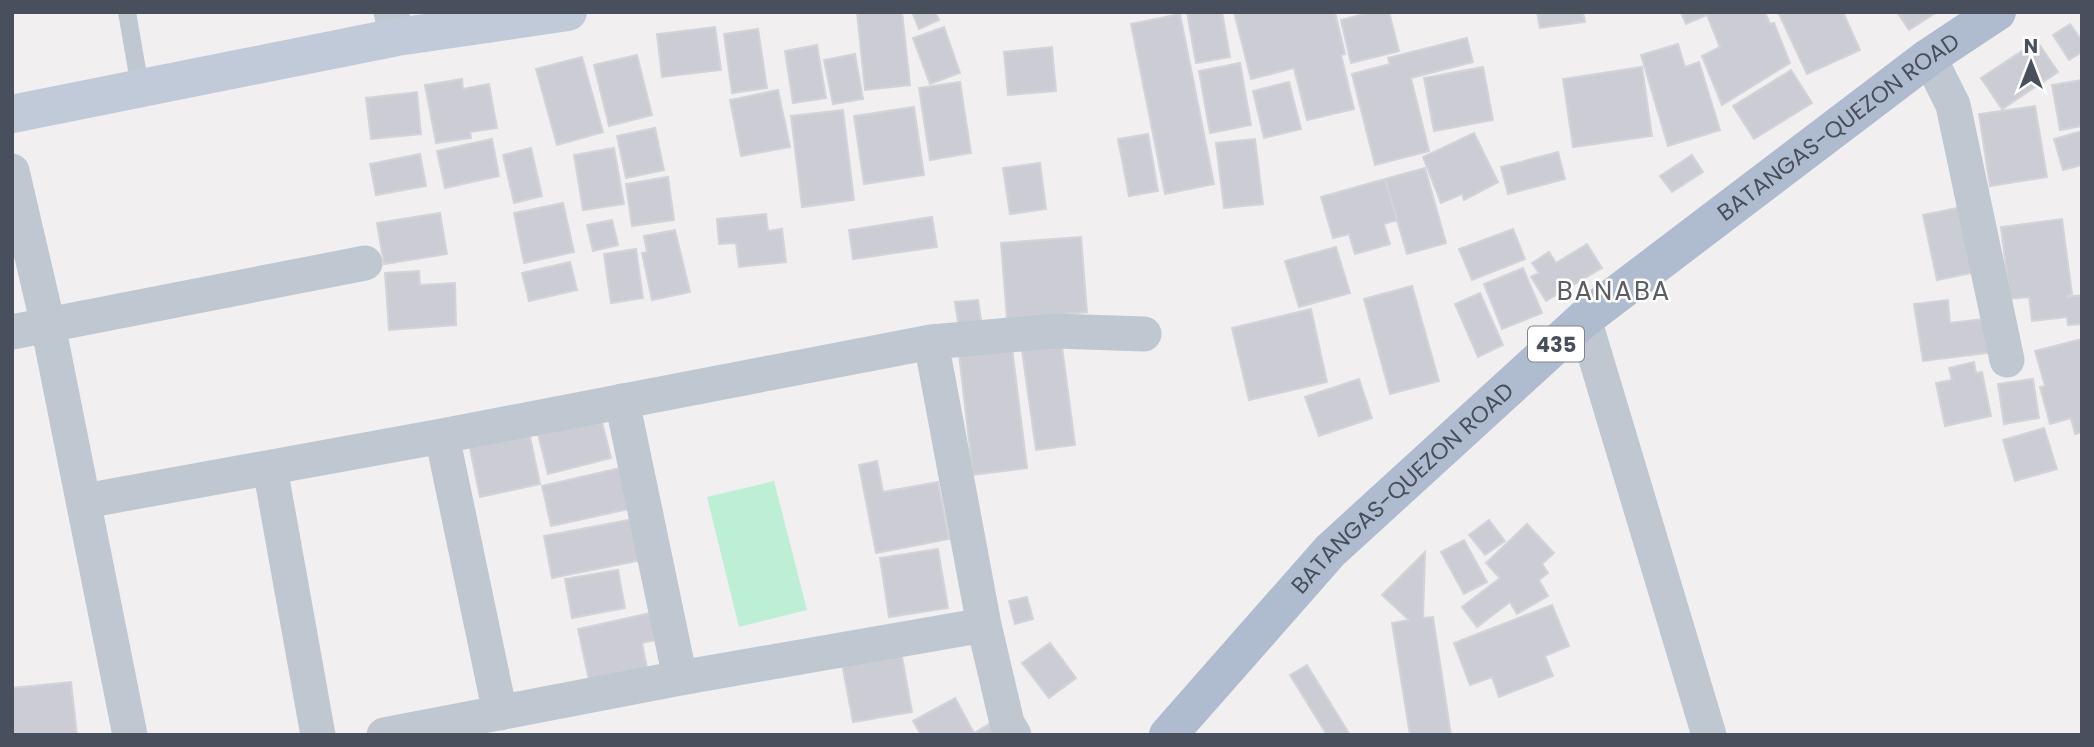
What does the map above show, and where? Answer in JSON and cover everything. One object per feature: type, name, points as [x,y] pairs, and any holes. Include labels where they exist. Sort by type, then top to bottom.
[{"type":"main road","name":"BATANGAS-QUEZON ROAD","points":[[1168,735],[1330,551],[1584,319],[1928,57],[1997,12]]},
{"type":"street","points":[[12,114],[141,88],[394,25],[568,12]]},
{"type":"street","points":[[1928,57],[1953,105],[2007,360]]},
{"type":"street","points":[[12,171],[85,501],[130,735]]},
{"type":"street","points":[[12,332],[365,263]]},
{"type":"street","points":[[1584,319],[1709,735]]},
{"type":"street","points":[[85,501],[931,342],[1055,331],[1144,334]]},
{"type":"street","points":[[931,342],[984,625],[1007,723],[1014,735]]},
{"type":"street","points":[[622,401],[680,678]]},
{"type":"street","points":[[442,436],[500,713]]},
{"type":"street","points":[[270,468],[318,735]]},
{"type":"street","points":[[384,735],[680,678],[984,625]]},
{"type":"lane","points":[[127,12],[141,88]]},
{"type":"green space","points":[[774,481],[807,610],[739,627],[707,497]]},
{"type":"building","points":[[857,12],[902,12],[910,85],[865,90]]},
{"type":"building","points":[[912,12],[935,12],[939,20],[919,29]]},
{"type":"building","points":[[1187,12],[1222,12],[1230,57],[1196,63]]},
{"type":"building","points":[[1234,12],[1335,12],[1345,54],[1341,55],[1354,109],[1307,120],[1294,68],[1251,79]]},
{"type":"building","points":[[1372,12],[1389,12],[1399,51],[1351,63],[1341,20]]},
{"type":"building","points":[[1537,12],[1583,12],[1585,22],[1540,28]]},
{"type":"building","points":[[1681,12],[1765,12],[1770,24],[1774,23],[1790,63],[1722,105],[1702,56],[1720,47],[1707,15],[1686,24]]},
{"type":"building","points":[[1778,12],[1843,12],[1860,50],[1807,74]]},
{"type":"building","points":[[1897,12],[1937,12],[1909,30]]},
{"type":"building","points":[[1180,14],[1214,184],[1165,194],[1131,24]]},
{"type":"building","points":[[2070,24],[2082,41],[2082,52],[2069,60],[2053,35]]},
{"type":"building","points":[[715,27],[721,70],[662,77],[657,34]]},
{"type":"building","points":[[944,27],[960,73],[930,84],[913,38]]},
{"type":"building","points":[[758,29],[767,88],[732,93],[724,34]]},
{"type":"building","points":[[1467,38],[1473,62],[1411,78],[1429,151],[1375,165],[1352,74],[1390,64],[1388,58]]},
{"type":"building","points":[[2037,41],[2058,72],[2002,109],[1981,78]]},
{"type":"building","points":[[1678,44],[1685,67],[1699,62],[1720,130],[1668,146],[1641,55]]},
{"type":"building","points":[[817,45],[826,98],[793,103],[785,51]]},
{"type":"building","points":[[1052,47],[1056,91],[1008,95],[1004,52]]},
{"type":"building","points":[[855,54],[863,99],[833,104],[824,60]]},
{"type":"building","points":[[637,55],[652,115],[609,126],[594,65]]},
{"type":"building","points":[[582,57],[603,132],[557,145],[536,69]]},
{"type":"building","points":[[1240,63],[1251,125],[1210,133],[1199,71]]},
{"type":"building","points":[[1483,67],[1493,120],[1434,131],[1424,78]]},
{"type":"building","points":[[1642,67],[1652,136],[1573,147],[1563,79]]},
{"type":"building","points":[[1791,70],[1812,103],[1754,139],[1733,106]]},
{"type":"building","points":[[462,79],[463,89],[489,84],[497,128],[470,132],[471,138],[436,143],[425,85]]},
{"type":"building","points":[[2082,80],[2082,126],[2060,130],[2052,85]]},
{"type":"building","points":[[960,82],[971,153],[930,160],[919,88]]},
{"type":"building","points":[[1289,82],[1301,129],[1264,138],[1253,91]]},
{"type":"building","points":[[778,90],[790,147],[741,156],[730,100]]},
{"type":"building","points":[[417,92],[421,134],[371,139],[366,98]]},
{"type":"building","points":[[2035,106],[2047,177],[1990,186],[1979,114]]},
{"type":"building","points":[[914,107],[924,175],[864,184],[854,116]]},
{"type":"building","points":[[843,110],[854,200],[802,207],[791,116]]},
{"type":"building","points":[[655,128],[664,170],[626,178],[617,136]]},
{"type":"building","points":[[2082,131],[2082,165],[2063,170],[2054,139]]},
{"type":"building","points":[[1474,133],[1498,182],[1464,200],[1462,194],[1441,203],[1423,157]]},
{"type":"building","points":[[1148,134],[1158,191],[1129,196],[1118,139]]},
{"type":"building","points":[[492,139],[499,176],[445,188],[437,151]]},
{"type":"building","points":[[1255,139],[1263,204],[1224,208],[1216,143]]},
{"type":"building","points":[[531,148],[542,196],[514,203],[503,155]]},
{"type":"building","points":[[614,148],[624,204],[583,210],[574,155]]},
{"type":"building","points":[[1558,152],[1565,179],[1508,194],[1501,167]]},
{"type":"building","points":[[420,154],[426,186],[376,195],[370,164]]},
{"type":"building","points":[[1692,155],[1703,172],[1672,192],[1660,176]]},
{"type":"building","points":[[1040,163],[1046,209],[1010,214],[1003,168]]},
{"type":"building","points":[[1425,168],[1446,243],[1407,254],[1385,179]]},
{"type":"building","points":[[668,177],[674,220],[632,226],[626,184]]},
{"type":"building","points":[[1385,179],[1397,220],[1384,224],[1390,244],[1355,254],[1349,234],[1333,238],[1321,197]]},
{"type":"building","points":[[563,203],[574,252],[524,263],[514,213]]},
{"type":"building","points":[[1967,206],[1981,271],[1937,280],[1923,215]]},
{"type":"building","points":[[440,213],[447,254],[384,264],[377,223]]},
{"type":"building","points":[[766,214],[768,231],[782,229],[786,262],[739,267],[736,243],[719,244],[717,219]]},
{"type":"building","points":[[932,217],[937,247],[853,259],[849,230]]},
{"type":"building","points":[[2062,219],[2072,294],[2068,297],[2082,295],[2082,324],[2068,325],[2067,317],[2032,321],[2029,297],[2010,299],[2001,227]]},
{"type":"building","points":[[612,220],[618,245],[593,251],[587,225]]},
{"type":"building","points":[[1513,229],[1525,259],[1472,280],[1459,249]]},
{"type":"building","points":[[675,230],[690,292],[652,300],[642,253],[647,252],[644,236]]},
{"type":"building","points":[[1081,237],[1087,312],[1007,319],[1001,243]]},
{"type":"building","points":[[1587,244],[1602,268],[1546,301],[1531,277],[1539,273],[1532,263],[1549,252],[1556,263]]},
{"type":"building","points":[[1336,247],[1350,293],[1299,307],[1285,261]]},
{"type":"building","points":[[636,249],[643,298],[611,303],[604,254]]},
{"type":"building","points":[[570,262],[577,290],[529,301],[522,273]]},
{"type":"building","points":[[1523,268],[1542,313],[1502,329],[1484,284]]},
{"type":"building","points":[[419,271],[420,285],[455,283],[456,325],[389,330],[385,273]]},
{"type":"building","points":[[1412,286],[1439,381],[1390,394],[1364,299]]},
{"type":"building","points":[[1480,293],[1503,345],[1478,357],[1455,304]]},
{"type":"building","points":[[978,300],[982,326],[959,329],[955,302]]},
{"type":"building","points":[[1948,300],[1950,323],[1992,318],[1996,352],[1923,361],[1914,304]]},
{"type":"building","points":[[1311,309],[1327,382],[1249,400],[1232,328]]},
{"type":"building","points":[[1061,339],[1075,445],[1036,450],[1021,344]]},
{"type":"building","points":[[2082,339],[2082,432],[2075,434],[2071,418],[2050,424],[2040,387],[2045,386],[2035,351]]},
{"type":"building","points":[[1012,348],[1027,468],[973,475],[959,354]]},
{"type":"building","points":[[1974,362],[1976,373],[1982,372],[1991,416],[1945,426],[1936,383],[1952,380],[1949,368]]},
{"type":"building","points":[[1359,379],[1372,418],[1319,436],[1305,397]]},
{"type":"building","points":[[2033,379],[2039,418],[2004,424],[1998,384]]},
{"type":"building","points":[[600,414],[611,458],[548,474],[537,430]]},
{"type":"building","points":[[2044,428],[2057,469],[2015,481],[2003,440]]},
{"type":"building","points":[[529,432],[540,484],[480,497],[469,444]]},
{"type":"building","points":[[877,461],[883,492],[938,482],[949,539],[876,553],[859,465]]},
{"type":"building","points":[[620,468],[629,509],[551,526],[542,486]]},
{"type":"building","points":[[634,519],[642,560],[552,578],[544,536]]},
{"type":"building","points":[[1489,520],[1505,541],[1485,555],[1469,535]]},
{"type":"building","points":[[1527,524],[1554,553],[1542,564],[1548,573],[1539,580],[1548,596],[1517,614],[1510,602],[1477,627],[1462,607],[1500,578],[1486,563]]},
{"type":"building","points":[[1464,540],[1487,582],[1464,594],[1441,552]]},
{"type":"building","points":[[938,549],[948,608],[889,617],[880,558]]},
{"type":"building","points":[[1425,552],[1423,618],[1433,617],[1451,735],[1410,735],[1392,623],[1409,620],[1382,595]]},
{"type":"building","points":[[618,570],[625,608],[572,618],[565,579]]},
{"type":"building","points":[[1027,597],[1033,619],[1015,624],[1009,601]]},
{"type":"building","points":[[1552,605],[1569,646],[1545,656],[1553,676],[1499,697],[1492,677],[1470,685],[1454,643]]},
{"type":"building","points":[[655,612],[660,639],[642,643],[647,668],[589,680],[578,629]]},
{"type":"building","points":[[1050,643],[1076,678],[1049,698],[1022,663]]},
{"type":"building","points":[[900,646],[912,712],[853,722],[841,658]]},
{"type":"building","points":[[1307,665],[1350,735],[1327,735],[1290,675]]},
{"type":"building","points":[[71,682],[77,735],[12,735],[12,688]]},
{"type":"building","points":[[955,698],[974,733],[991,723],[997,735],[921,735],[913,721]]},
{"type":"district","name":"BANABA","points":[[1614,291]]}]
